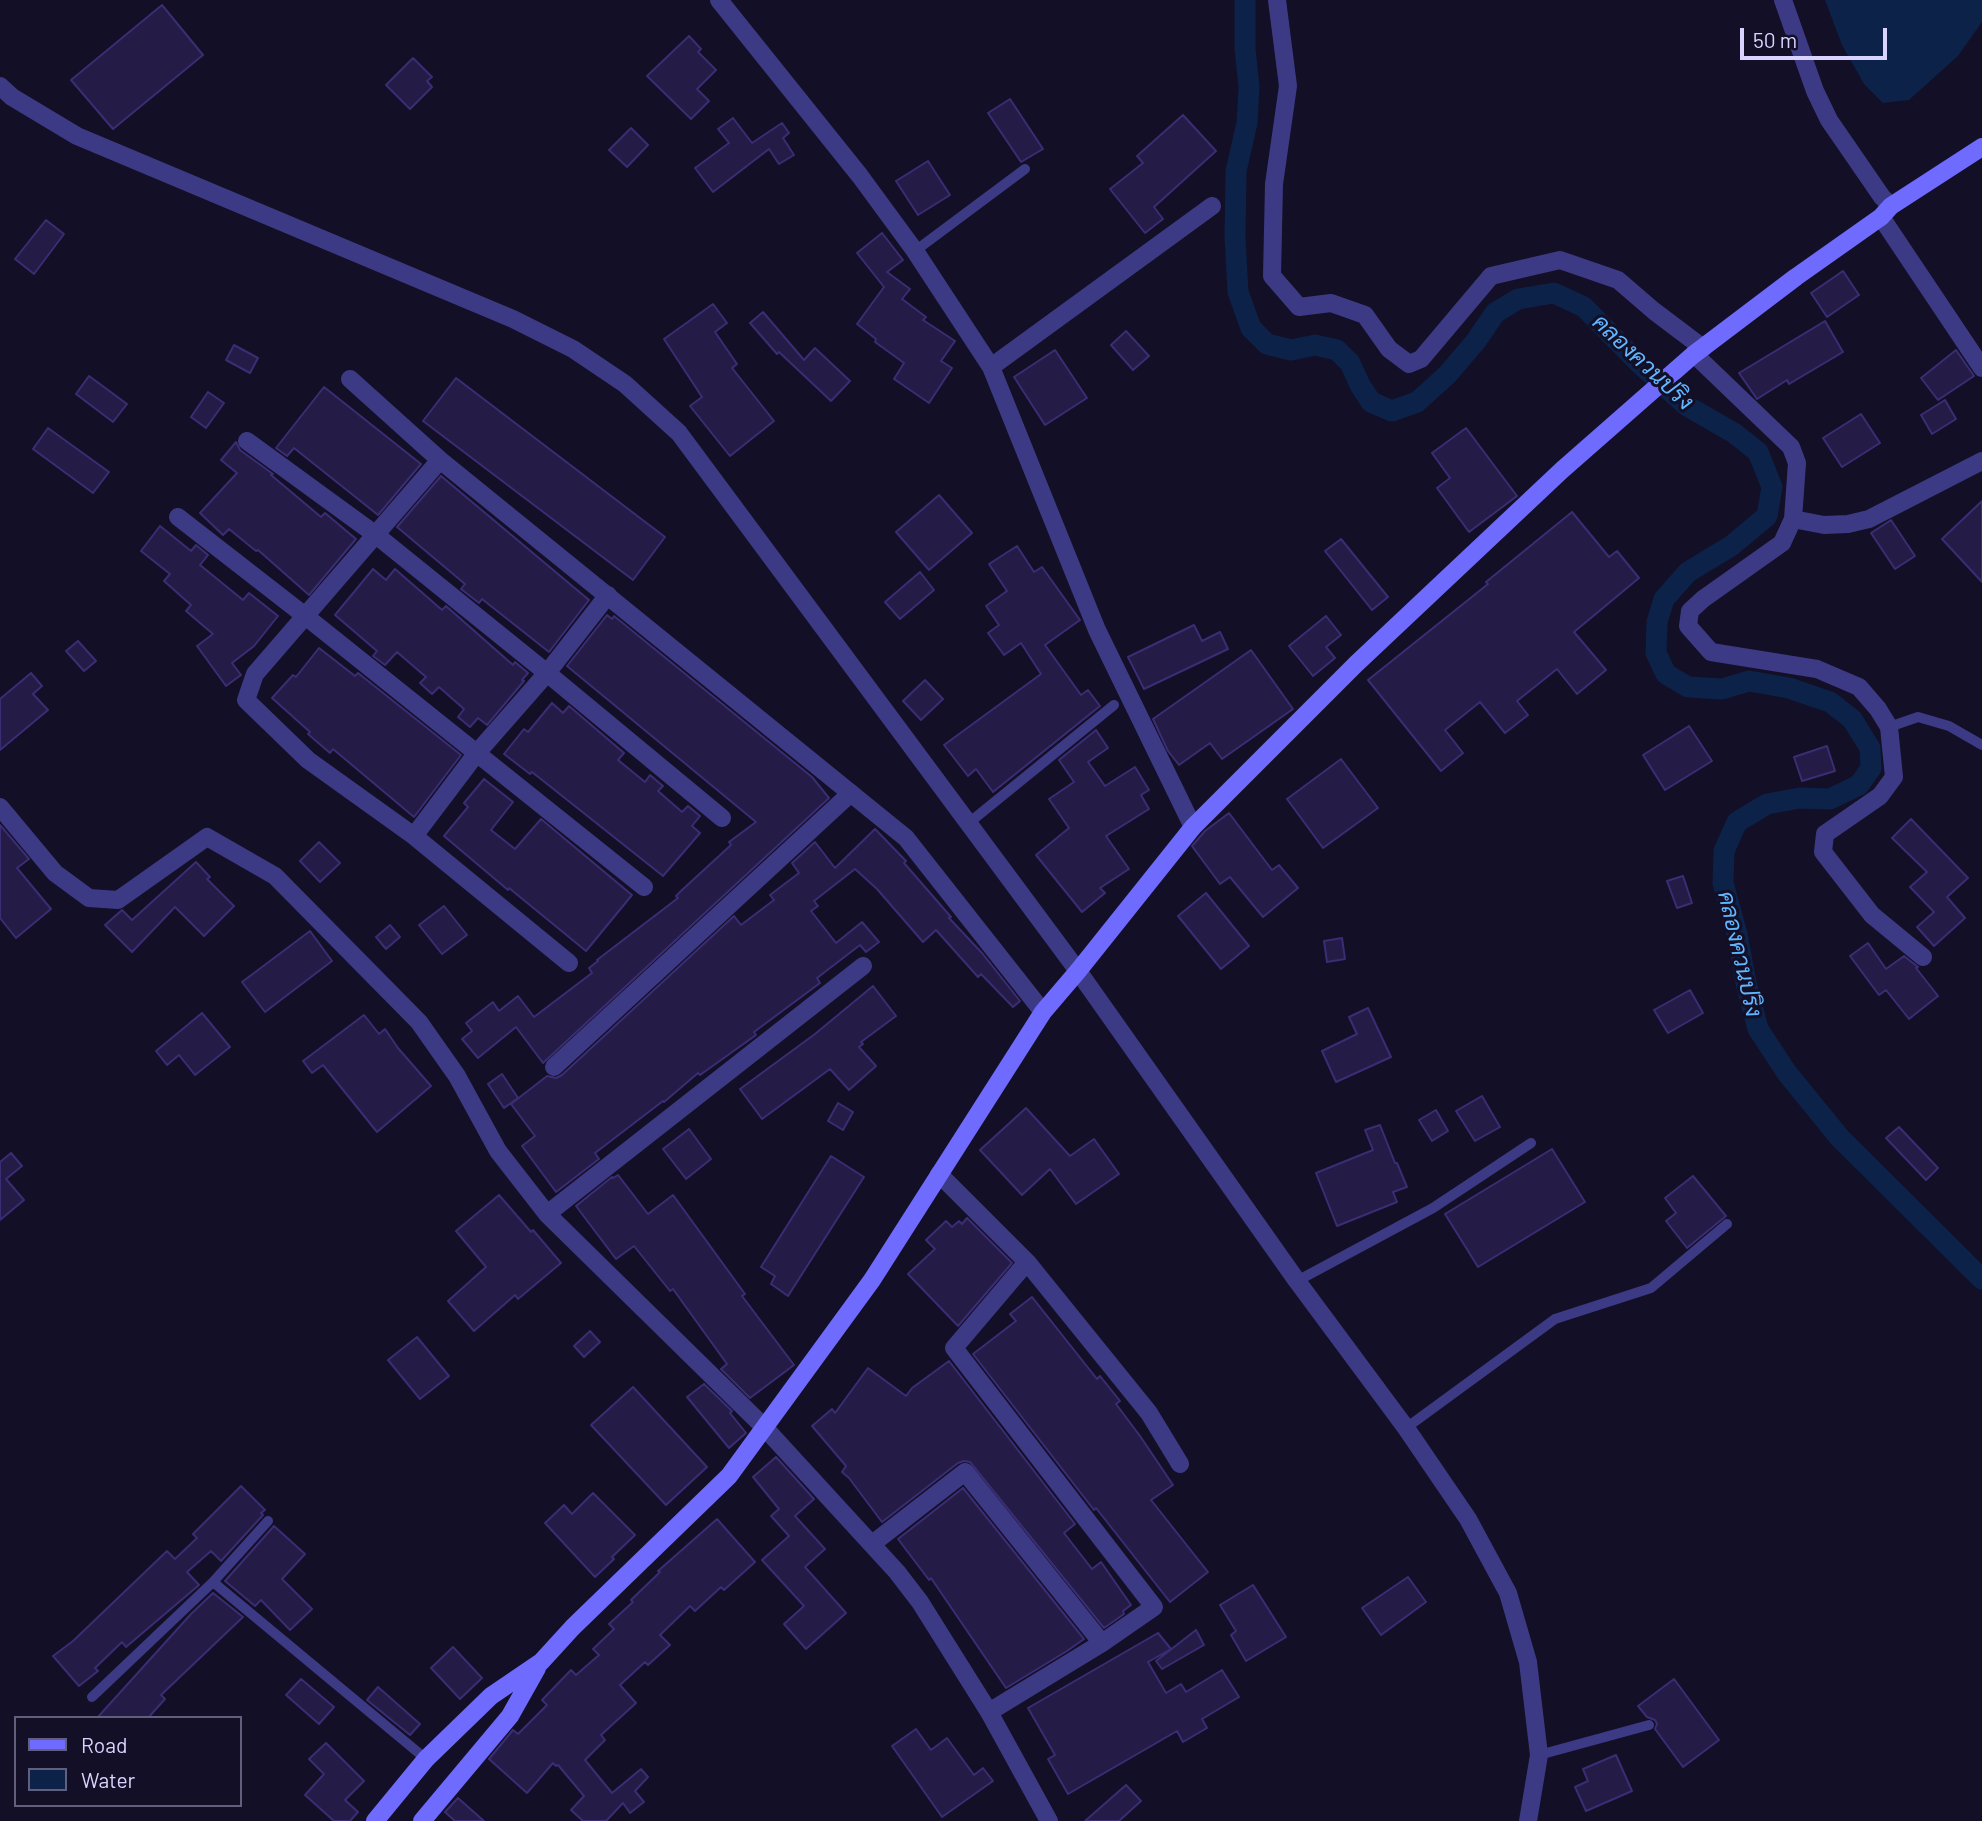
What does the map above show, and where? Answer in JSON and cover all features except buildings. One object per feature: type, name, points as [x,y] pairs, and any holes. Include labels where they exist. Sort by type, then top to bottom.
[{"type":"street","points":[[719,0],[860,176],[915,251],[991,367],[1097,630],[1192,827]]},
{"type":"street","points":[[1277,0],[1288,86],[1274,184],[1272,276],[1299,307],[1331,303],[1365,315],[1389,349],[1409,363],[1421,359],[1491,276],[1560,260],[1618,280],[1654,311],[1791,447],[1797,463],[1793,519],[1782,543],[1703,599],[1690,611],[1688,625],[1711,652],[1817,669],[1859,687],[1878,709],[1889,727],[1894,777],[1880,796],[1825,835],[1823,852],[1872,915],[1923,957]]},
{"type":"street","points":[[1783,0],[1815,91],[1829,120],[1882,197],[1886,211],[1982,368]]},
{"type":"street","points":[[0,86],[12,97],[76,136],[513,319],[573,349],[625,384],[679,433],[970,822],[1406,1428],[1468,1519],[1508,1593],[1528,1662],[1539,1755],[1528,1821]]},
{"type":"street","points":[[422,1821],[510,1716],[541,1662],[573,1627],[729,1476],[872,1280],[1044,1012],[1192,827],[1356,664],[1562,470],[1640,401],[1696,353],[1796,277],[1886,211],[1982,147]]},
{"type":"street","points":[[991,367],[1212,206]]},
{"type":"street","points":[[350,379],[440,460],[906,838],[1044,1012]]},
{"type":"street","points":[[247,441],[376,535],[722,818]]},
{"type":"street","points":[[440,460],[255,674],[246,700],[307,760],[414,836],[569,963]]},
{"type":"street","points":[[1793,519],[1824,525],[1848,524],[1869,519],[1982,461]]},
{"type":"street","points":[[178,517],[643,887]]},
{"type":"street","points":[[414,836],[476,754],[547,673],[608,595]]},
{"type":"street","points":[[554,1067],[852,793]]},
{"type":"street","points":[[0,807],[55,873],[89,898],[118,900],[206,837],[275,876],[419,1022],[457,1076],[498,1151],[547,1214],[764,1427],[872,1544],[920,1602],[989,1712],[1049,1821]]},
{"type":"street","points":[[547,1214],[863,966]]},
{"type":"street","points":[[939,1174],[1027,1262],[1149,1413],[1180,1464]]},
{"type":"street","points":[[989,1712],[1102,1643],[1154,1607],[954,1348],[1027,1262]]},
{"type":"street","points":[[872,1544],[965,1472],[1102,1643]]},
{"type":"street","points":[[375,1821],[426,1759],[491,1696],[541,1662]]},
{"type":"lane","points":[[915,251],[1025,169]]},
{"type":"lane","points":[[970,822],[1114,705]]},
{"type":"lane","points":[[1889,727],[1918,717],[1949,726],[1982,745]]},
{"type":"lane","points":[[1297,1280],[1433,1208],[1531,1143]]},
{"type":"lane","points":[[1406,1428],[1555,1319],[1651,1287],[1727,1224]]},
{"type":"lane","points":[[92,1697],[213,1582],[268,1521]]},
{"type":"lane","points":[[213,1582],[426,1759]]},
{"type":"lane","points":[[1539,1755],[1649,1725]]},
{"type":"water","points":[[1825,0],[1982,0],[1982,22],[1958,56],[1909,100],[1883,103],[1864,84],[1842,45]]},
{"type":"waterway","name":"คลองควนปริง","points":[[1245,0],[1245,49],[1249,87],[1247,123],[1236,171],[1235,238],[1238,292],[1251,328],[1267,344],[1291,350],[1315,345],[1337,350],[1350,363],[1371,402],[1392,411],[1417,402],[1447,375],[1476,341],[1495,313],[1518,299],[1554,293],[1584,307],[1640,364],[1687,406],[1734,433],[1758,452],[1772,487],[1767,516],[1731,546],[1688,572],[1664,599],[1657,622],[1656,653],[1666,674],[1688,687],[1722,689],[1749,681],[1789,688],[1830,702],[1852,719],[1870,748],[1871,768],[1859,785],[1830,799],[1800,798],[1767,804],[1737,822],[1724,851],[1723,883],[1758,1029],[1787,1073],[1840,1138],[1982,1279]]}]
